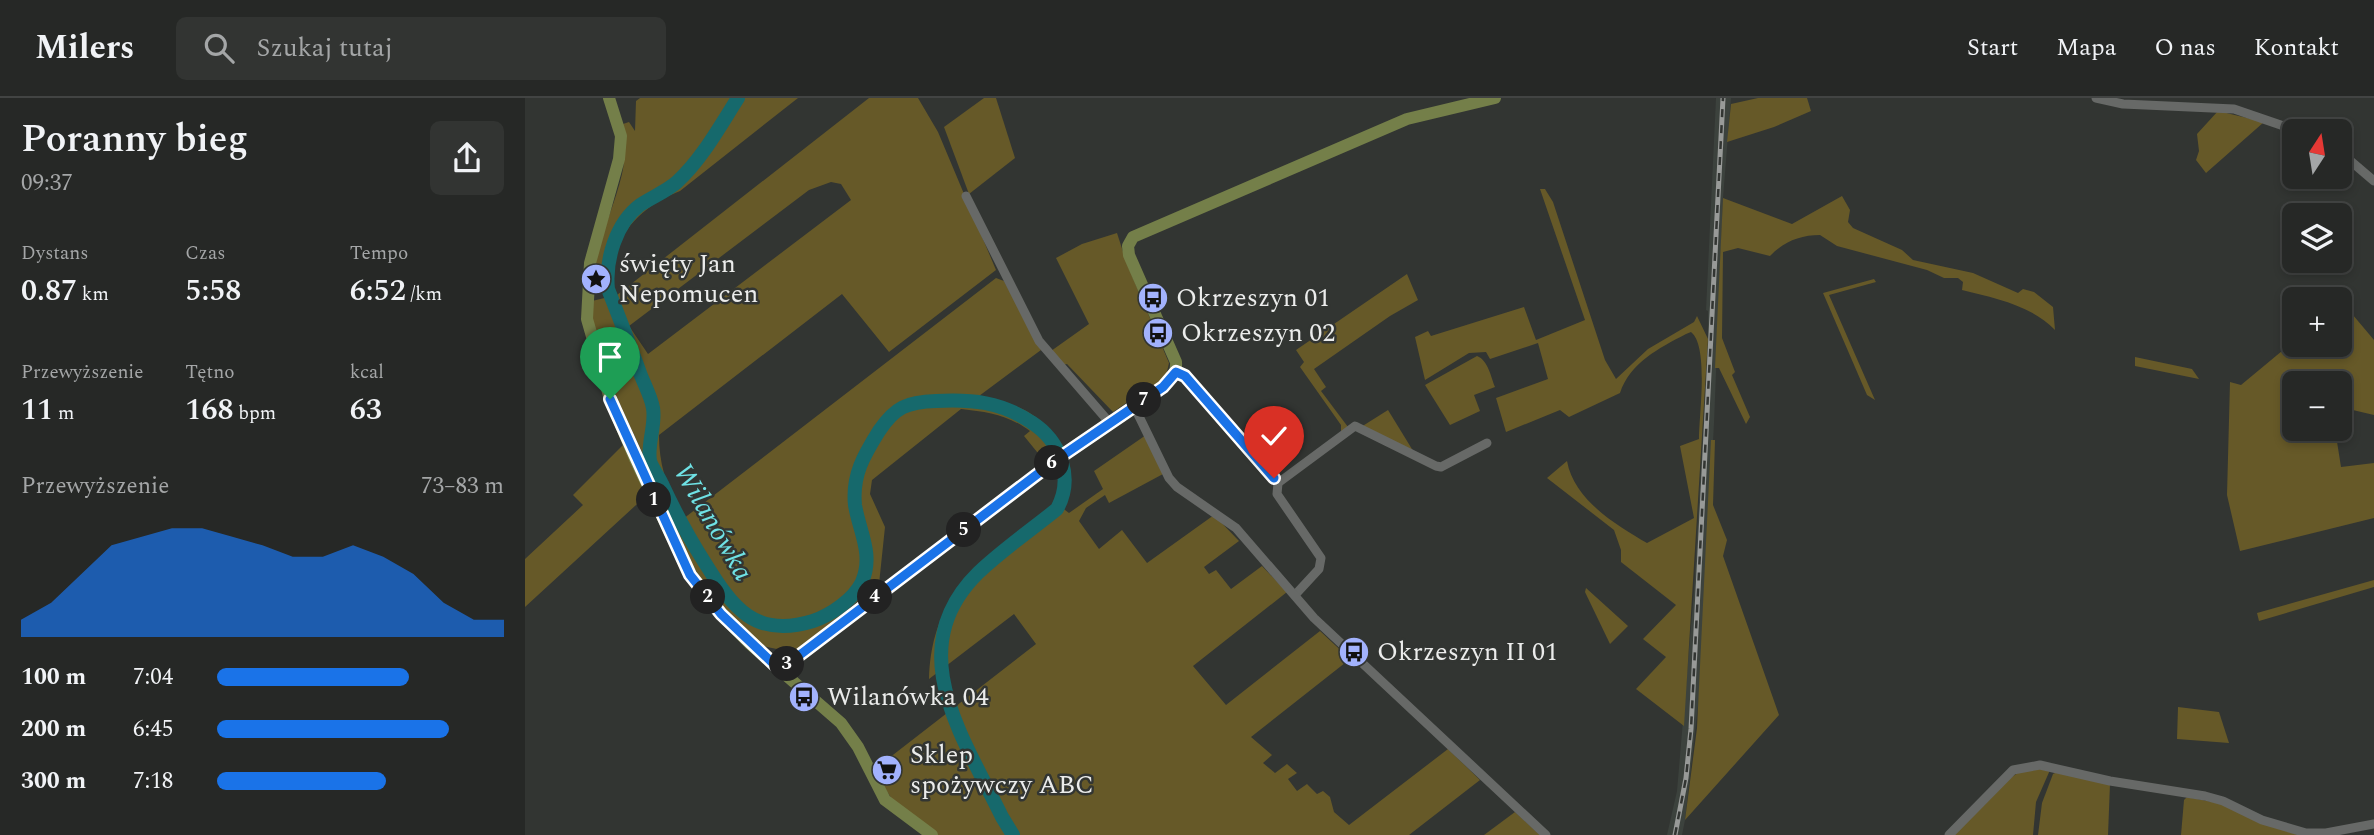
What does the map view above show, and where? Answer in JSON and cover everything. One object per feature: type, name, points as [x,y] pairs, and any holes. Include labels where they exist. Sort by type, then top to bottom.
[{"type":"street","points":[[609,98],[621,136],[611,192],[588,277],[587,319],[594,352],[610,399],[635,459],[690,575],[721,614],[841,723],[885,800],[932,835]]},
{"type":"street","points":[[780,670],[1060,457],[1163,387],[1176,372],[1176,362],[1129,255],[1128,246],[1135,235],[1407,119],[1495,98]]},
{"type":"street","points":[[2096,98],[2123,104],[2234,110],[2282,126]]},
{"type":"street","points":[[2352,162],[2374,181]]},
{"type":"street","points":[[966,196],[1039,341],[1109,422]]},
{"type":"street","points":[[1176,372],[1185,376],[1278,483],[1277,494],[1321,560],[1319,569],[1295,595]]},
{"type":"street","points":[[1135,407],[1172,481],[1236,528],[1351,655],[1546,835]]},
{"type":"street","points":[[1278,483],[1355,426],[1436,467],[1441,467],[1487,443]]},
{"type":"street","points":[[1949,835],[2013,770],[2041,765],[2110,781],[2206,796],[2223,801],[2262,820],[2306,833],[2326,833],[2374,824]]},
{"type":"shaded area","points":[[640,98],[798,98],[680,191],[651,206],[639,216],[621,241],[615,255],[614,287],[592,291],[595,261],[623,168],[623,124],[629,122],[635,131],[636,101]]},
{"type":"shaded area","points":[[869,98],[918,98],[938,132],[996,270],[889,352],[842,294],[659,435],[665,478],[673,498],[683,519],[996,278],[1004,281],[1041,350],[979,396],[1028,412],[1046,426],[1064,447],[1046,463],[1024,436],[1030,431],[997,415],[961,409],[872,480],[870,494],[885,527],[879,584],[791,655],[766,647],[741,629],[724,611],[696,572],[617,396],[593,326],[592,301],[617,295]],"holes":[[[831,182],[841,184],[851,200],[648,354],[629,326],[809,190]]]},
{"type":"shaded area","points":[[984,98],[996,98],[1015,158],[969,194],[944,127]]},
{"type":"shaded area","points":[[1716,98],[1731,98],[1723,198],[1700,688],[1682,835],[1667,835],[1677,791],[1694,591],[1708,339],[1706,310]]},
{"type":"shaded area","points":[[1758,98],[1807,98],[1811,111],[1774,127],[1727,142],[1731,104]]},
{"type":"shaded area","points":[[2218,111],[2264,122],[2206,173],[2196,160],[2199,151],[2197,134]]},
{"type":"shaded area","points":[[1540,189],[1545,189],[1553,202],[1605,360],[1616,379],[1648,349],[1694,322],[1697,316],[1708,339],[1684,726],[1636,689],[1666,657],[1643,639],[1676,605],[1621,562],[1621,550],[1614,530],[1547,478],[1567,461],[1571,475],[1587,499],[1622,528],[1647,543],[1694,518],[1680,446],[1699,439],[1701,366],[1697,340],[1691,332],[1647,358],[1631,373],[1620,393],[1569,417],[1560,410],[1506,432],[1496,398],[1548,379],[1538,343],[1490,359],[1486,352],[1469,353],[1425,380],[1415,337],[1428,331],[1431,336],[1524,307],[1536,340],[1585,320]]},
{"type":"shaded area","points":[[1842,196],[1850,210],[1848,222],[1853,228],[1902,250],[1913,260],[1973,273],[2018,293],[2023,289],[2034,292],[2053,307],[2055,330],[2023,308],[1962,290],[1963,282],[1958,278],[1944,278],[1927,270],[1837,246],[1820,235],[1792,240],[1770,256],[1738,248],[1723,252],[1722,338],[1735,372],[1732,375],[1750,417],[1746,424],[1719,368],[1715,368],[1723,198],[1792,224]]},
{"type":"shaded area","points":[[1117,233],[1127,264],[1169,363],[1166,376],[1135,401],[1132,399],[1113,412],[1051,351],[1089,324],[1056,258],[1082,244]]},
{"type":"shaded area","points":[[1407,274],[1418,300],[1390,316],[1314,369],[1326,387],[1321,391],[1348,427],[1341,432],[1341,425],[1300,367],[1304,362],[1296,350]]},
{"type":"shaded area","points":[[1874,279],[1876,282],[1829,295],[1875,400],[1867,395],[1823,293]]},
{"type":"shaded area","points":[[2352,314],[2374,340],[2374,415],[2352,410],[2352,371],[2282,371],[2282,441],[2337,441],[2341,467],[2374,463],[2374,518],[2240,551],[2227,495],[2230,382],[2241,385],[2282,351],[2282,357],[2352,357]]},
{"type":"shaded area","points":[[1477,356],[1486,365],[1495,387],[1474,395],[1480,411],[1450,425],[1425,385]]},
{"type":"shaded area","points":[[2135,357],[2192,369],[2199,379],[2135,366]]},
{"type":"shaded area","points":[[1388,410],[1415,454],[1361,427]]},
{"type":"shaded area","points":[[1146,435],[1163,474],[1109,503],[1105,495],[1086,508],[1079,521],[1099,549],[1122,530],[1147,563],[1214,515],[1239,541],[1204,567],[1209,574],[1216,570],[1231,589],[1262,566],[1287,592],[1193,666],[1226,705],[1320,631],[1350,659],[1251,737],[1272,755],[1263,763],[1275,773],[1287,764],[1297,773],[1288,779],[1297,791],[1307,784],[1317,794],[1323,791],[1330,797],[1334,812],[1349,825],[1448,749],[1480,780],[1409,835],[938,835],[893,801],[883,785],[899,773],[889,758],[1036,644],[1014,614],[929,679],[935,635],[954,594],[1051,506],[1058,495],[1060,484],[1060,475],[1053,469],[1067,458],[1069,483],[1067,496],[1061,507],[1069,513],[1103,489],[1094,471]]},
{"type":"shaded area","points":[[1711,440],[1715,440],[1713,505],[1727,540],[1723,556],[1779,715],[1685,820],[1697,728]]},
{"type":"shaded area","points":[[623,445],[648,494],[525,607],[525,559],[583,505],[573,495]]},
{"type":"shaded area","points":[[2374,580],[2374,587],[2259,621],[2257,613]]},
{"type":"shaded area","points":[[1586,588],[1628,626],[1610,644],[1585,592]]},
{"type":"shaded area","points":[[2178,707],[2219,712],[2229,743],[2177,739]]},
{"type":"shaded area","points":[[2040,768],[2050,770],[2036,802],[2033,835],[1953,835],[2005,782],[2019,772]]},
{"type":"shaded area","points":[[2057,772],[2110,784],[2108,835],[2038,835],[2042,803],[2053,774]]},
{"type":"shaded area","points":[[2187,797],[2218,803],[2298,835],[2181,835],[2184,800]]},
{"type":"shaded area","points":[[1515,812],[1540,835],[1484,835]]},
{"type":"waterway","name":"Wilanówka","points":[[738,98],[686,173],[673,185],[640,205],[624,222],[610,254],[608,289],[653,408],[649,455],[651,464],[693,544],[736,606],[761,622],[776,626],[793,626],[813,621],[834,611],[848,600],[862,582],[867,562],[855,505],[855,484],[869,448],[896,411],[926,402],[986,403],[1020,415],[1050,439],[1062,461],[1064,473],[1062,497],[1057,509],[978,573],[955,602],[943,632],[941,663],[946,694],[971,756],[1013,835]]},
{"type":"railway","points":[[1675,835],[1686,778],[1691,729],[1723,98]]},
{"type":"place","name":"święty Jan Nepomucen","points":[[596,279]]},
{"type":"place","name":"Okrzeszyn 01","points":[[1153,298]]},
{"type":"place","name":"Okrzeszyn 02","points":[[1158,333]]},
{"type":"place","name":"Okrzeszyn II 01","points":[[1354,652]]},
{"type":"place","name":"Wilanówka 04","points":[[804,697]]},
{"type":"place","name":"Sklep spożywczy ABC","points":[[887,770]]},
{"type":"route","points":[[610,399],[690,575],[721,614],[780,670],[1056,460],[1163,387],[1176,372],[1185,376],[1274,478]]}]
